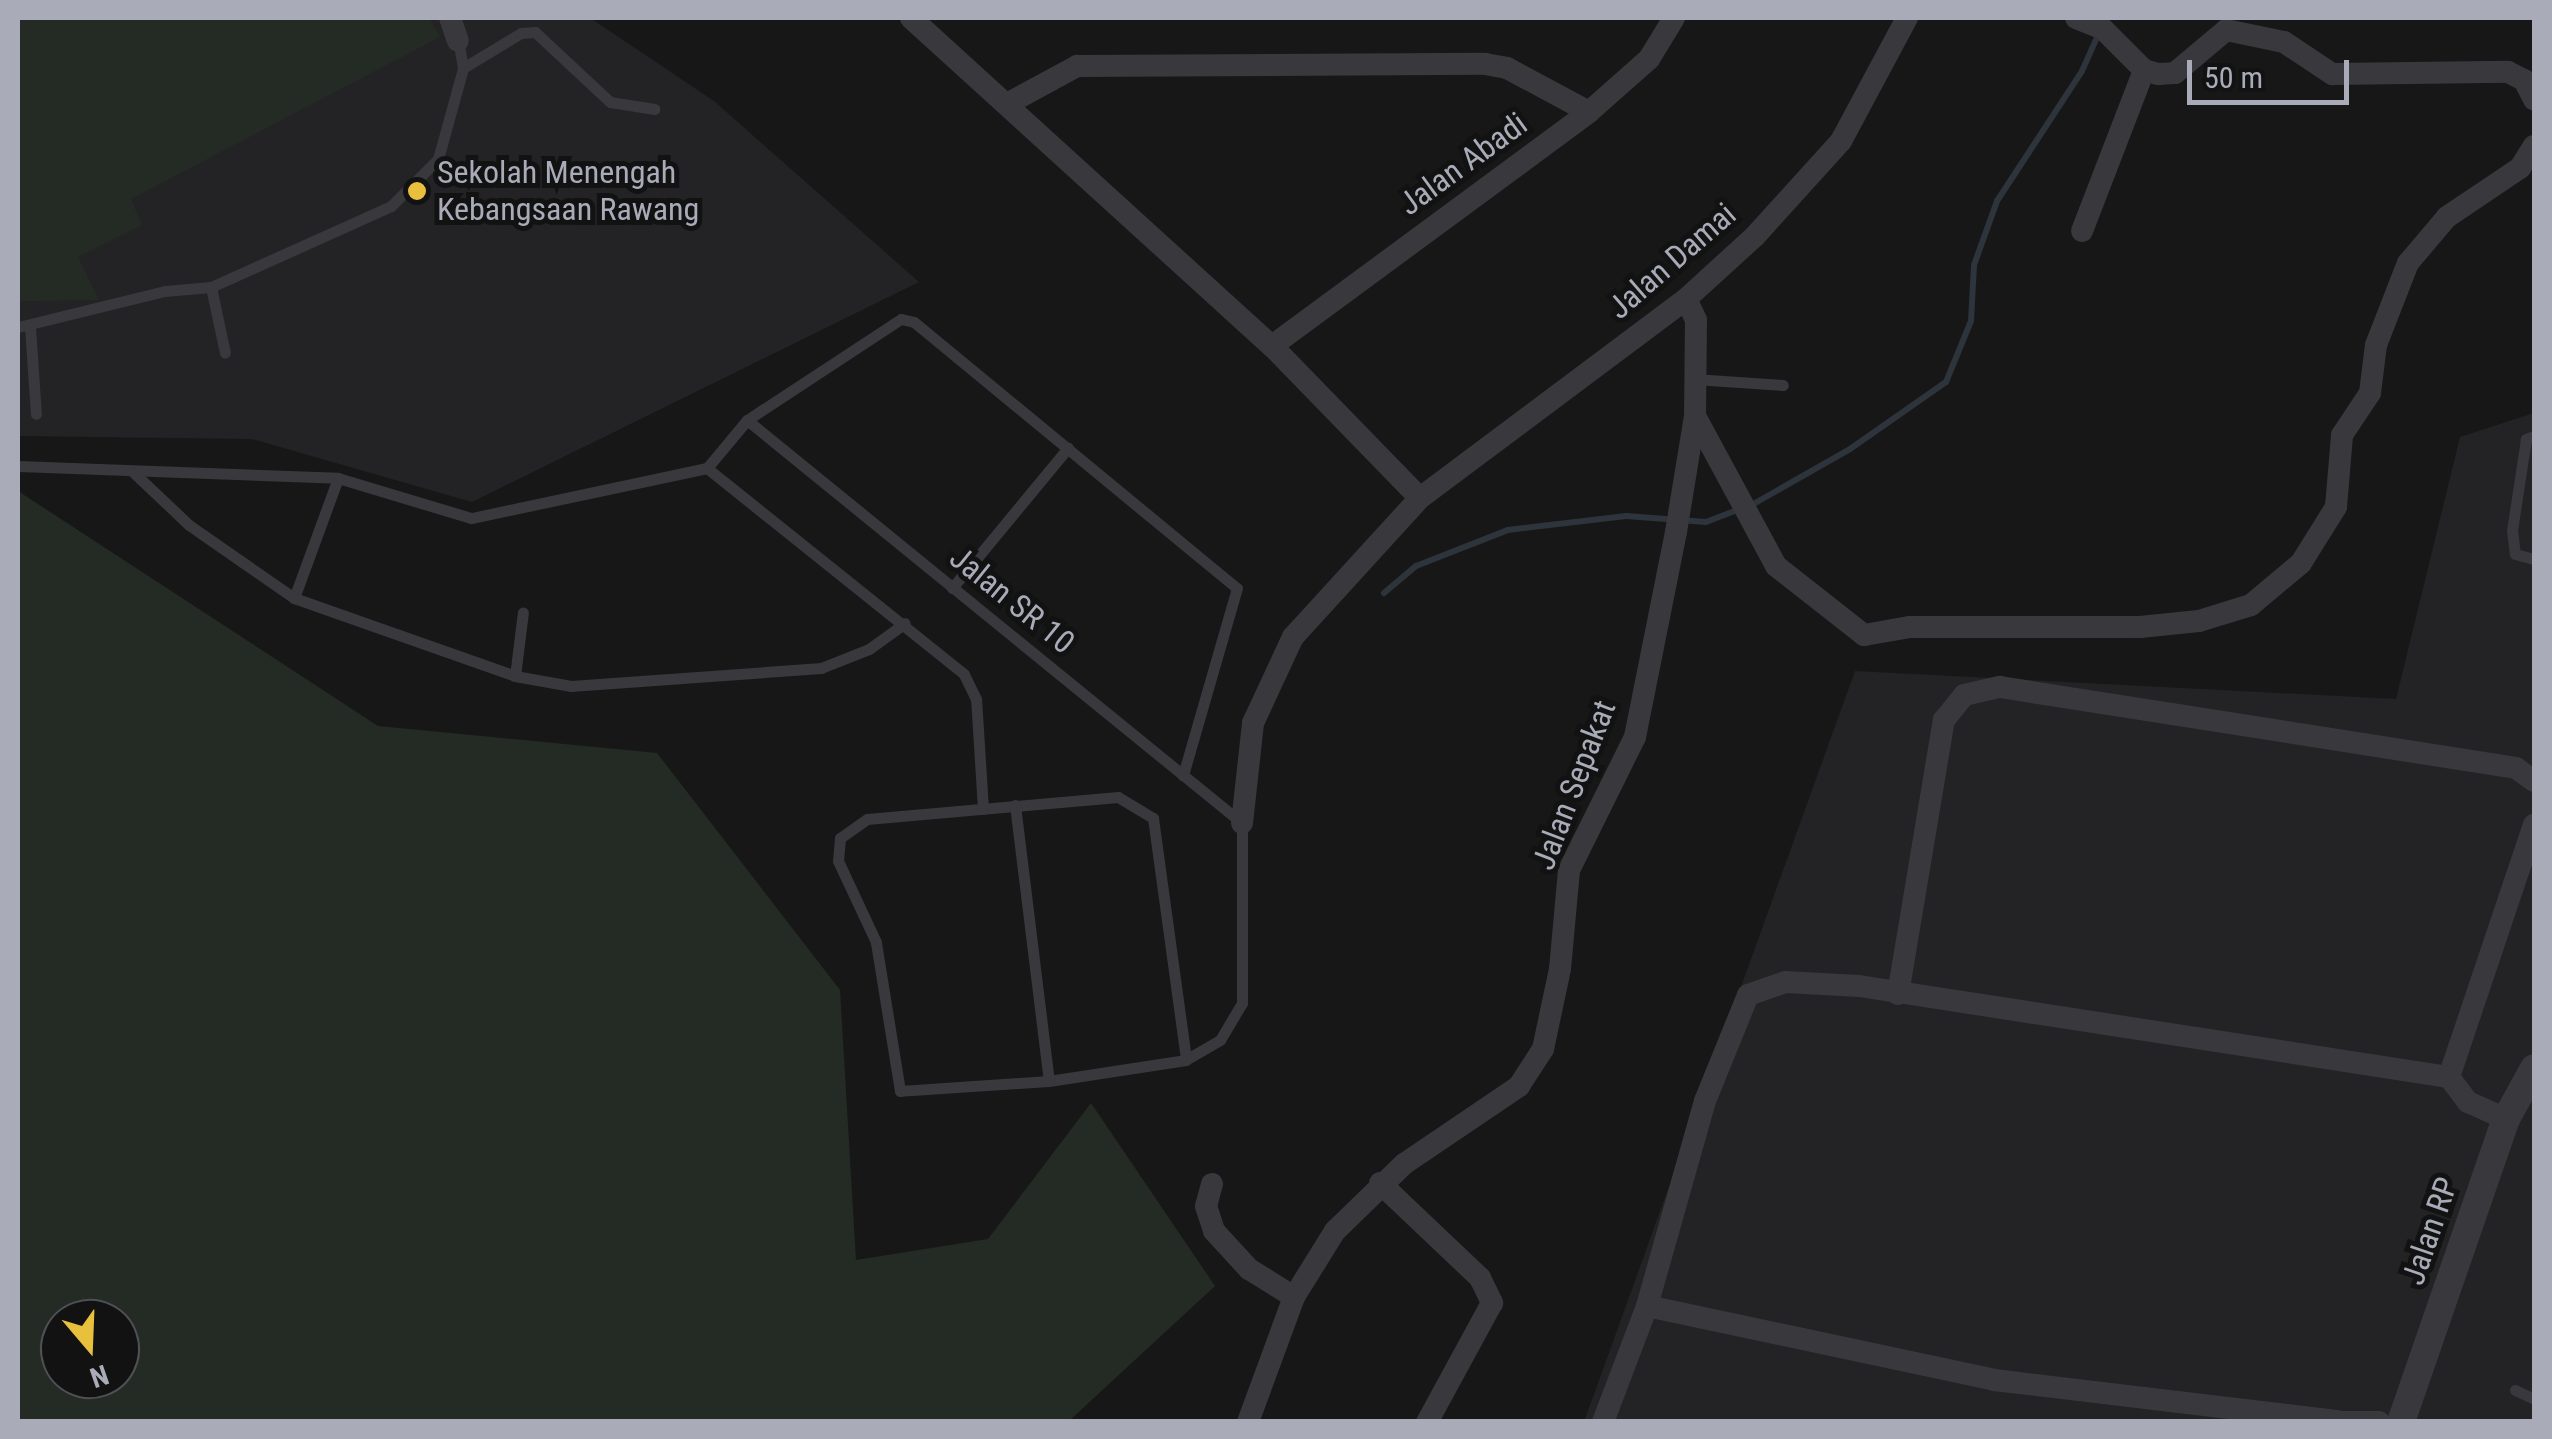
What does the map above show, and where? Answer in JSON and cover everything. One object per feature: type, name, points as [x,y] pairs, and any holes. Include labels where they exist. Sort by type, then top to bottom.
[{"type":"street","points":[[450,18],[458,41]]},
{"type":"street","points":[[911,18],[1272,346],[1420,498]]},
{"type":"street","name":"Jalan Abadi","points":[[1272,346],[1589,112],[1649,59],[1674,18]]},
{"type":"street","name":"Jalan Damai","points":[[1242,823],[1253,722],[1293,638],[1420,498],[1686,299],[1841,141],[1907,18]]},
{"type":"street","points":[[2089,23],[2144,70],[2176,73],[2226,30],[2284,42],[2332,74],[2508,72],[2524,80],[2534,100]]},
{"type":"street","points":[[1006,104],[1077,66],[1485,64],[1507,68],[1589,112]]},
{"type":"street","points":[[2082,231],[2144,70]]},
{"type":"street","points":[[1694,416],[1776,566],[1864,635],[1910,627],[2140,627],[2199,621],[2251,605],[2301,562],[2336,507],[2342,435],[2370,393],[2376,345],[2408,263],[2447,217],[2520,168],[2534,146]]},
{"type":"street","name":"Jalan Sepakat","points":[[1248,1422],[1294,1297],[1335,1231],[1380,1183],[1519,1086],[1543,1049],[1560,968],[1569,870],[1635,737],[1676,532],[1694,416],[1696,320],[1686,299]]},
{"type":"street","points":[[1898,994],[1944,720],[1964,695],[2000,687],[2516,768],[2534,781]]},
{"type":"street","points":[[2450,1078],[2534,824]]},
{"type":"street","points":[[1603,1422],[1647,1306],[1706,1101],[1748,994],[1785,982],[1898,994],[2450,1078],[2468,1102],[2506,1119]]},
{"type":"street","name":"Jalan RP","points":[[2400,1422],[2506,1119],[2534,1068]]},
{"type":"street","points":[[1380,1183],[1480,1278],[1492,1302],[1427,1422]]},
{"type":"street","points":[[1212,1184],[1206,1206],[1214,1231],[1249,1270],[1294,1297]]},
{"type":"street","points":[[1647,1306],[1994,1380],[2337,1421],[2379,1422]]},
{"type":"lane","points":[[463,68],[534,32],[610,102],[654,109]]},
{"type":"lane","points":[[36,414],[24,327],[166,291],[211,287],[390,206],[438,158],[463,68],[458,41]]},
{"type":"lane","points":[[211,287],[225,353]]},
{"type":"lane","points":[[18,466],[338,478],[471,518],[707,468],[746,420],[894,321],[908,319],[1237,588],[1183,776]]},
{"type":"lane","points":[[1694,379],[1783,385]]},
{"type":"lane","name":"Jalan SR 10","points":[[746,420],[1242,823]]},
{"type":"lane","points":[[2534,436],[2526,438],[2512,530],[2515,554],[2534,558]]},
{"type":"lane","points":[[952,588],[1068,448]]},
{"type":"lane","points":[[707,468],[904,623],[972,684],[983,808]]},
{"type":"lane","points":[[133,472],[189,525],[294,598],[515,676],[571,686],[821,668],[869,649],[904,623]]},
{"type":"lane","points":[[294,598],[338,478]]},
{"type":"lane","points":[[515,676],[523,612]]},
{"type":"lane","points":[[1186,1060],[1153,818],[1118,796],[856,822],[840,838],[838,861],[877,947],[900,1091],[1049,1082],[1186,1060],[1220,1040],[1242,1004],[1242,823]]},
{"type":"lane","points":[[1015,806],[1049,1082]]},
{"type":"lane","points":[[2515,1390],[2534,1399]]},
{"type":"shaded area","name":"Sekolah Menengah Kebangsaan Rawang","points":[[18,18],[590,18],[714,101],[919,282],[472,502],[252,439],[18,436]]},
{"type":"shaded area","points":[[18,18],[429,18],[440,37],[131,199],[142,225],[78,257],[99,300],[18,301]]},
{"type":"shaded area","points":[[2534,413],[2534,1421],[1584,1422],[1855,671],[2396,699],[2460,437]]},
{"type":"shaded area","points":[[18,491],[378,726],[657,753],[840,990],[856,1260],[988,1239],[1091,1103],[1215,1286],[1069,1421],[18,1421]]},
{"type":"waterway","points":[[1750,506],[1850,449],[1946,382],[1971,321],[1974,265],[1997,201],[2082,71],[2098,35]]},
{"type":"waterway","points":[[1384,593],[1416,566],[1508,530],[1626,516],[1706,522],[1738,510]]},
{"type":"place","name":"Sekolah Menengah Kebangsaan Rawang","points":[[417,191]]}]
